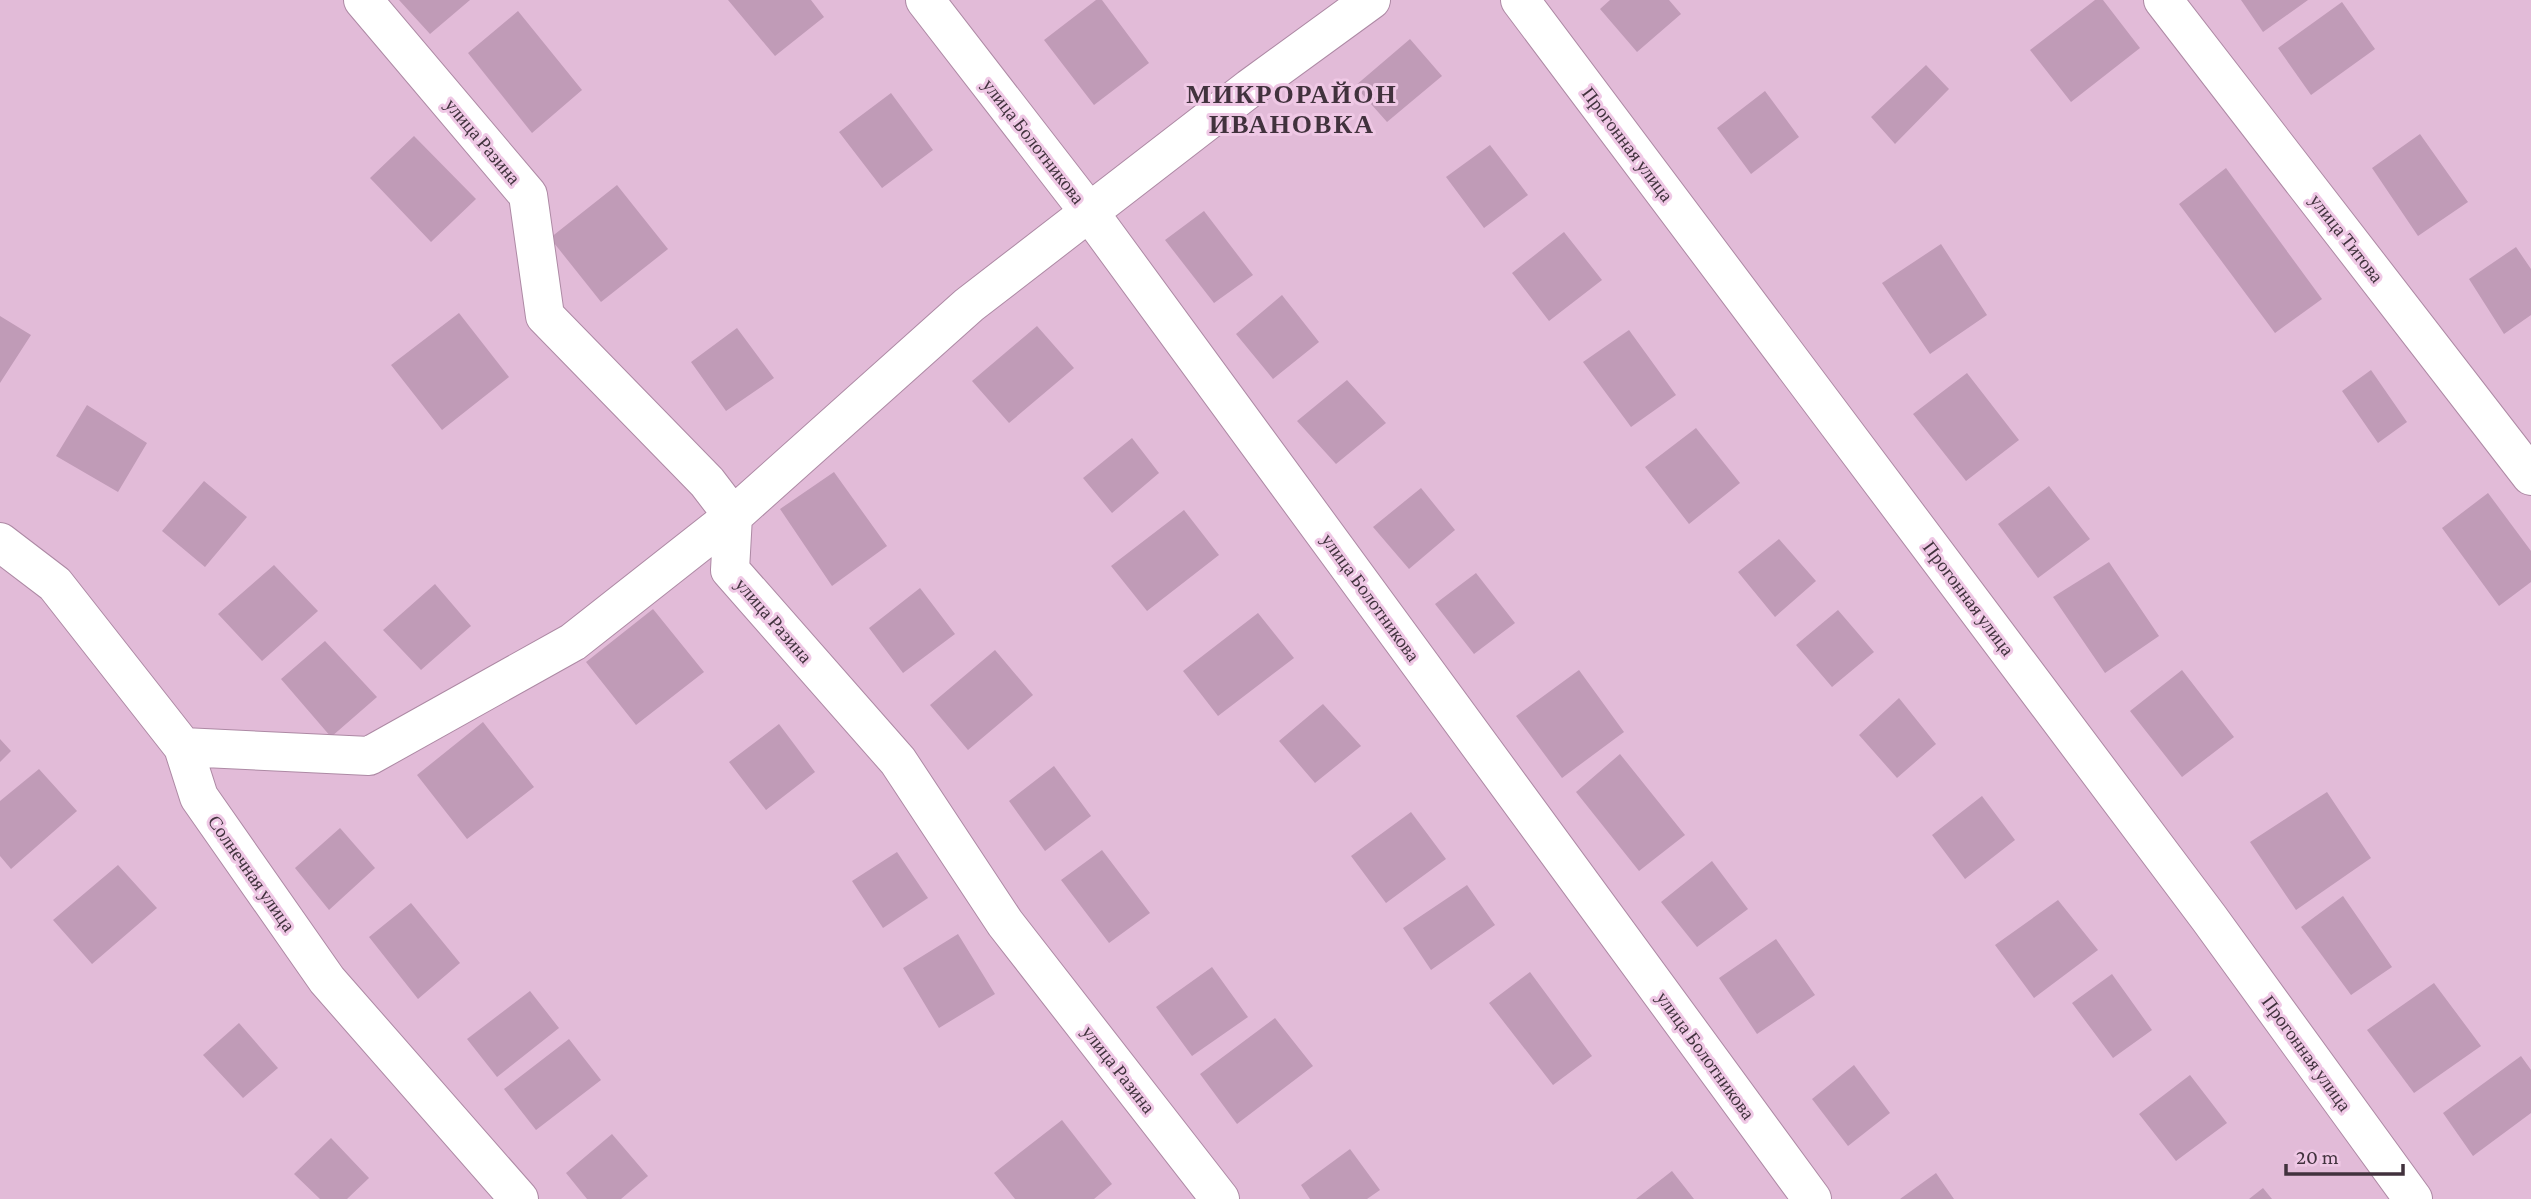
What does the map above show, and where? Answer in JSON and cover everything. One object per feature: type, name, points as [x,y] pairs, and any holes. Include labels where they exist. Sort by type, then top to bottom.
[{"type":"street","name":"улица Разина","points":[[363,0],[528,195],[545,316],[707,482],[733,516],[730,570],[898,761],[1005,923],[1220,1199]]},
{"type":"street","name":"улица Болотникова","points":[[925,0],[1089,212],[1812,1199]]},
{"type":"street","points":[[183,747],[369,755],[573,642],[733,516],[968,304],[1371,0]]},
{"type":"street","name":"Прогонная улица","points":[[1520,0],[2209,918],[2413,1199]]},
{"type":"street","name":"улица Титова","points":[[2163,0],[2531,476]]},
{"type":"street","name":"Солнечная улица","points":[[0,541],[55,584],[183,747],[199,797],[327,980],[519,1199]]},
{"type":"building","points":[[399,0],[470,0],[430,34]]},
{"type":"building","points":[[728,0],[811,0],[824,17],[775,56]]},
{"type":"building","points":[[1096,0],[1102,0],[1149,63],[1094,105],[1044,40]]},
{"type":"building","points":[[1610,0],[1669,0],[1681,14],[1637,52],[1600,9]]},
{"type":"building","points":[[2095,0],[2103,0],[2140,48],[2071,102],[2030,50]]},
{"type":"building","points":[[2241,0],[2308,0],[2263,32]]},
{"type":"building","points":[[2342,2],[2375,49],[2311,95],[2278,48]]},
{"type":"building","points":[[518,11],[582,90],[532,133],[468,53]]},
{"type":"building","points":[[1410,39],[1442,76],[1387,122],[1355,86]]},
{"type":"building","points":[[1926,65],[1949,89],[1895,144],[1871,117]]},
{"type":"building","points":[[1765,91],[1799,137],[1751,174],[1717,128]]},
{"type":"building","points":[[891,93],[933,150],[882,188],[839,132]]},
{"type":"building","points":[[2420,134],[2468,202],[2418,236],[2372,168]]},
{"type":"building","points":[[414,136],[476,199],[431,242],[370,178]]},
{"type":"building","points":[[1490,145],[1528,195],[1484,228],[1446,177]]},
{"type":"building","points":[[2226,168],[2322,299],[2275,333],[2179,204]]},
{"type":"building","points":[[617,185],[668,249],[601,302],[550,238]]},
{"type":"building","points":[[1204,211],[1253,275],[1214,303],[1165,240]]},
{"type":"building","points":[[1564,232],[1602,280],[1549,321],[1512,273]]},
{"type":"building","points":[[1941,244],[1987,315],[1930,354],[1882,283]]},
{"type":"building","points":[[2516,247],[2531,269],[2531,315],[2504,334],[2469,279]]},
{"type":"building","points":[[1282,295],[1319,342],[1273,379],[1236,334]]},
{"type":"building","points":[[459,313],[509,377],[442,430],[391,365]]},
{"type":"building","points":[[0,316],[31,335],[0,383]]},
{"type":"building","points":[[1037,326],[1074,368],[1009,423],[972,381]]},
{"type":"building","points":[[737,328],[774,378],[726,411],[691,362]]},
{"type":"building","points":[[1629,330],[1676,395],[1631,427],[1583,362]]},
{"type":"building","points":[[2371,370],[2407,422],[2378,443],[2342,391]]},
{"type":"building","points":[[1967,373],[2019,440],[1966,481],[1913,414]]},
{"type":"building","points":[[1347,380],[1386,423],[1336,464],[1297,421]]},
{"type":"building","points":[[87,405],[147,443],[118,492],[56,456]]},
{"type":"building","points":[[1696,428],[1740,483],[1689,524],[1645,467]]},
{"type":"building","points":[[1132,438],[1159,473],[1112,513],[1083,478]]},
{"type":"building","points":[[834,472],[887,546],[832,586],[780,509]]},
{"type":"building","points":[[204,481],[247,517],[205,567],[162,531]]},
{"type":"building","points":[[2049,486],[2090,539],[2038,578],[1998,524]]},
{"type":"building","points":[[1421,488],[1455,530],[1409,569],[1373,527]]},
{"type":"building","points":[[2488,493],[2531,551],[2531,582],[2499,606],[2442,528]]},
{"type":"building","points":[[1184,510],[1219,555],[1147,611],[1111,566]]},
{"type":"building","points":[[1779,539],[1816,581],[1775,617],[1738,572]]},
{"type":"building","points":[[2109,562],[2159,636],[2105,673],[2053,597]]},
{"type":"building","points":[[274,565],[318,611],[262,661],[218,614]]},
{"type":"building","points":[[1476,573],[1515,623],[1474,654],[1435,604]]},
{"type":"building","points":[[435,584],[471,626],[421,670],[383,630]]},
{"type":"building","points":[[920,588],[955,634],[903,673],[869,628]]},
{"type":"building","points":[[653,609],[704,672],[636,725],[586,662]]},
{"type":"building","points":[[1838,610],[1874,652],[1832,687],[1796,645]]},
{"type":"building","points":[[1258,613],[1294,658],[1218,716],[1183,671]]},
{"type":"building","points":[[325,641],[377,697],[331,737],[281,679]]},
{"type":"building","points":[[995,650],[1033,695],[968,750],[930,705]]},
{"type":"building","points":[[1579,670],[1624,732],[1562,778],[1516,716]]},
{"type":"building","points":[[2182,670],[2234,737],[2182,777],[2130,711]]},
{"type":"building","points":[[1899,698],[1936,744],[1897,778],[1859,735]]},
{"type":"building","points":[[1323,704],[1361,746],[1315,783],[1279,741]]},
{"type":"building","points":[[483,722],[534,787],[467,839],[417,775]]},
{"type":"building","points":[[779,724],[815,772],[766,810],[729,762]]},
{"type":"building","points":[[0,739],[11,751],[0,762]]},
{"type":"building","points":[[1620,754],[1685,835],[1639,871],[1576,792]]},
{"type":"building","points":[[1054,766],[1091,816],[1045,851],[1009,801]]},
{"type":"building","points":[[39,769],[77,811],[11,869],[0,856],[0,801]]},
{"type":"building","points":[[2327,792],[2371,858],[2296,910],[2250,842]]},
{"type":"building","points":[[1982,796],[2015,840],[1965,879],[1932,835]]},
{"type":"building","points":[[1411,812],[1446,859],[1386,903],[1351,856]]},
{"type":"building","points":[[340,828],[375,868],[329,910],[295,868]]},
{"type":"building","points":[[1102,850],[1150,913],[1109,943],[1061,880]]},
{"type":"building","points":[[897,852],[928,898],[883,928],[852,881]]},
{"type":"building","points":[[1712,861],[1748,909],[1697,947],[1661,902]]},
{"type":"building","points":[[118,865],[157,908],[92,964],[53,920]]},
{"type":"building","points":[[1467,885],[1495,925],[1431,970],[1403,928]]},
{"type":"building","points":[[2343,896],[2392,967],[2351,995],[2301,927]]},
{"type":"building","points":[[2058,900],[2098,950],[2034,998],[1995,945]]},
{"type":"building","points":[[411,903],[460,963],[418,999],[369,937]]},
{"type":"building","points":[[958,934],[995,994],[939,1028],[903,968]]},
{"type":"building","points":[[1776,939],[1815,995],[1757,1034],[1719,978]]},
{"type":"building","points":[[1212,967],[1248,1017],[1192,1056],[1156,1007]]},
{"type":"building","points":[[1530,972],[1592,1056],[1553,1085],[1489,1003]]},
{"type":"building","points":[[2112,974],[2152,1030],[2113,1058],[2072,1003]]},
{"type":"building","points":[[2434,983],[2481,1046],[2414,1093],[2367,1030]]},
{"type":"building","points":[[530,991],[559,1028],[497,1077],[467,1039]]},
{"type":"building","points":[[1275,1018],[1313,1066],[1237,1124],[1200,1074]]},
{"type":"building","points":[[239,1023],[278,1068],[243,1098],[203,1055]]},
{"type":"building","points":[[569,1039],[601,1080],[536,1130],[504,1089]]},
{"type":"building","points":[[2521,1056],[2531,1070],[2531,1113],[2473,1156],[2443,1113]]},
{"type":"building","points":[[1854,1065],[1890,1113],[1848,1146],[1812,1099]]},
{"type":"building","points":[[2190,1075],[2227,1123],[2176,1161],[2139,1114]]},
{"type":"building","points":[[1062,1120],[1112,1184],[1094,1199],[1015,1199],[994,1173]]},
{"type":"building","points":[[612,1134],[648,1176],[621,1199],[587,1199],[566,1173]]},
{"type":"building","points":[[331,1138],[369,1178],[347,1199],[320,1199],[294,1174]]},
{"type":"building","points":[[1350,1149],[1380,1190],[1367,1199],[1310,1199],[1301,1185]]},
{"type":"building","points":[[1672,1171],[1694,1199],[1636,1199]]},
{"type":"building","points":[[1936,1173],[1954,1199],[1900,1199]]},
{"type":"building","points":[[2263,1188],[2272,1199],[2249,1199]]},
{"type":"district","name":"МИКРОРАЙОН ИВАНОВКА","points":[[1292,109]]}]
